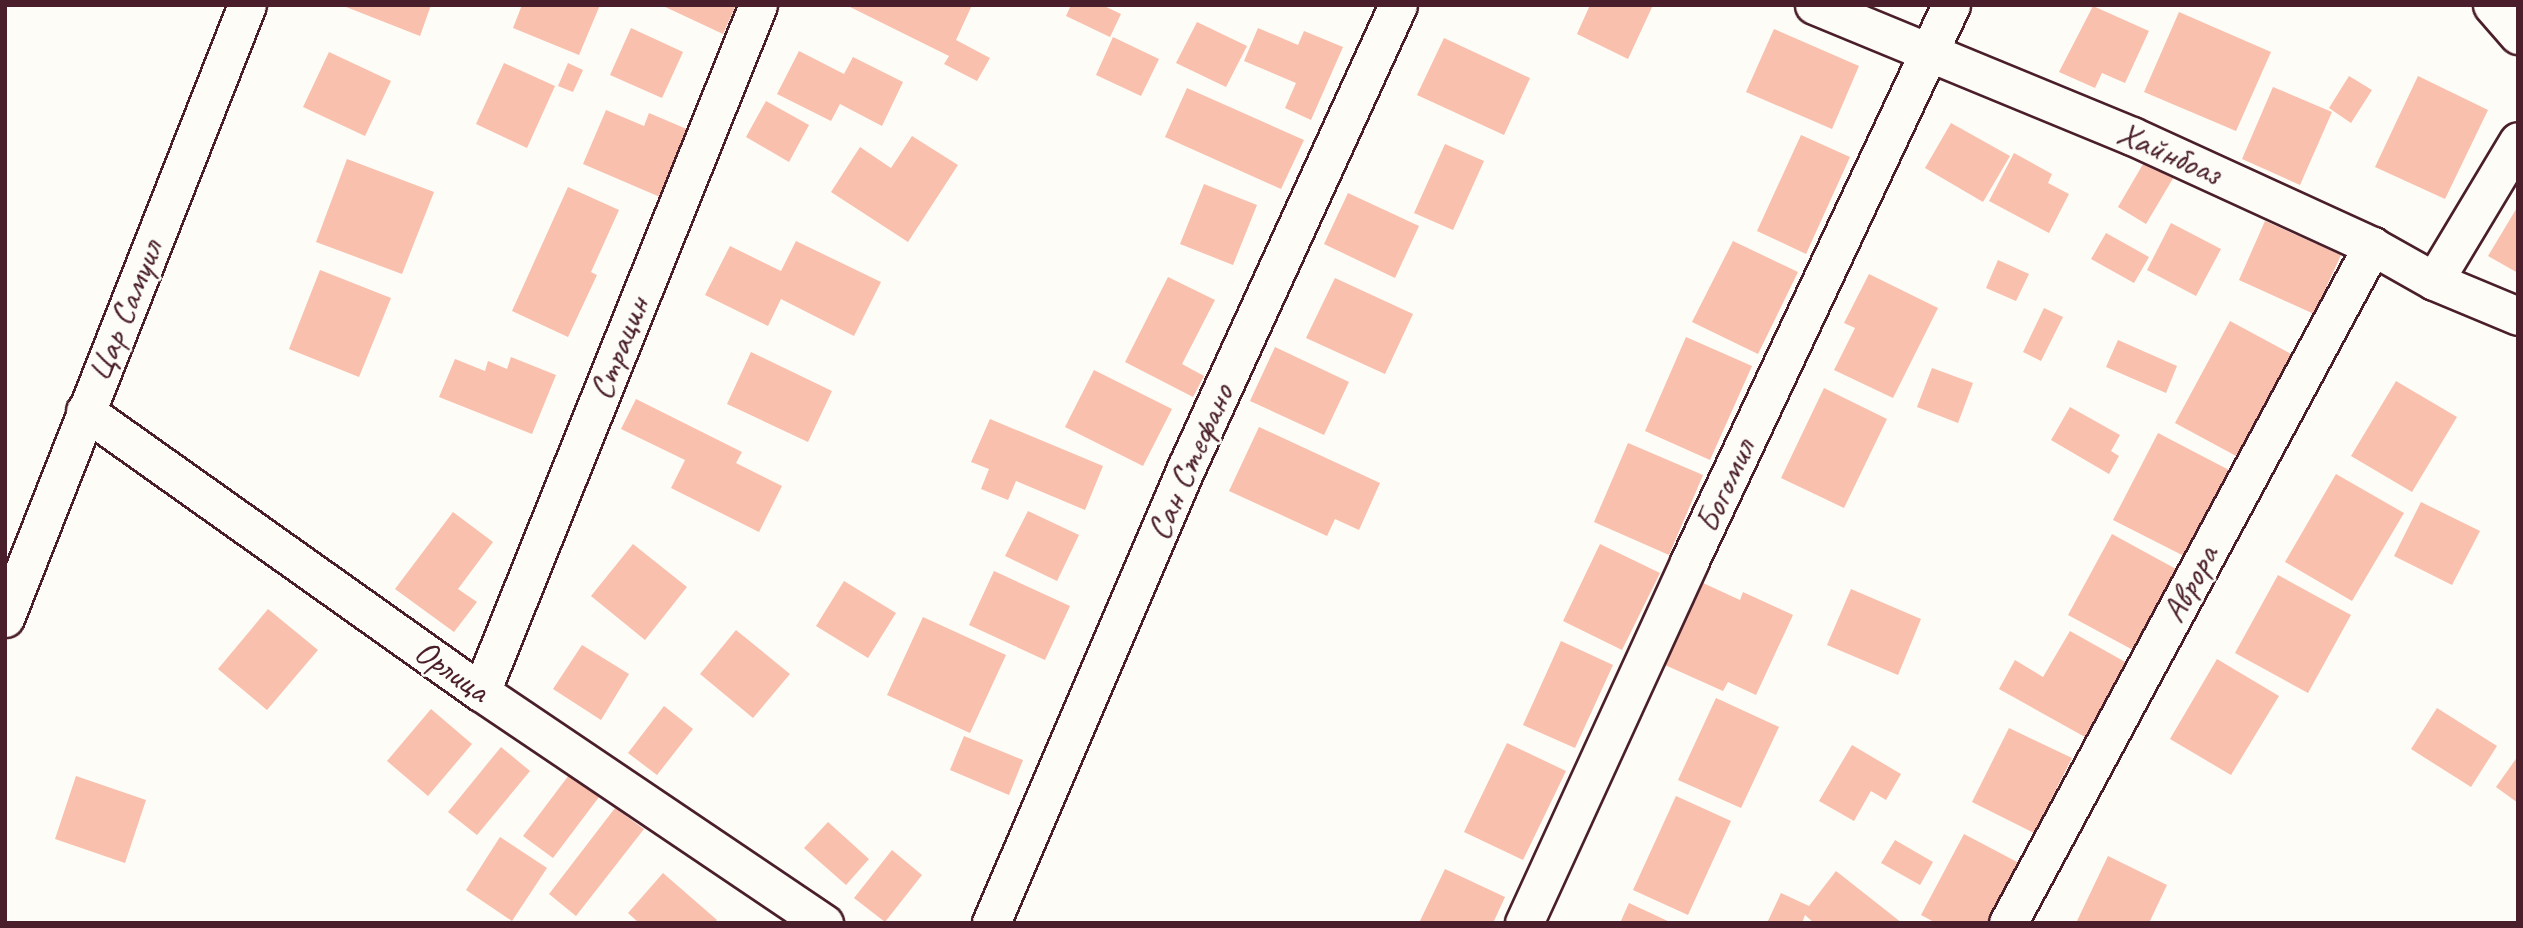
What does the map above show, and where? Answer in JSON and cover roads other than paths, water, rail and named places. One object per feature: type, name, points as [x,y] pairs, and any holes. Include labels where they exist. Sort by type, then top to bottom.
[{"type":"street","name":"Цар Самуил","points":[[5,618],[247,5]]},
{"type":"street","name":"Страцин","points":[[481,692],[758,5]]},
{"type":"street","name":"Сан Стефано","points":[[991,923],[1187,466],[1398,5]]},
{"type":"street","name":"Хайнбоаз","points":[[1814,5],[2132,136],[2372,246],[2434,281],[2518,316]]},
{"type":"street","name":"Богомил","points":[[1524,923],[1689,562],[1951,5]]},
{"type":"street","points":[[2492,5],[2518,35]]},
{"type":"street","points":[[2434,281],[2518,141]]},
{"type":"street","name":"Аврора","points":[[2008,923],[2372,246]]},
{"type":"street","name":"Орлица","points":[[85,411],[481,692],[824,923]]}]
